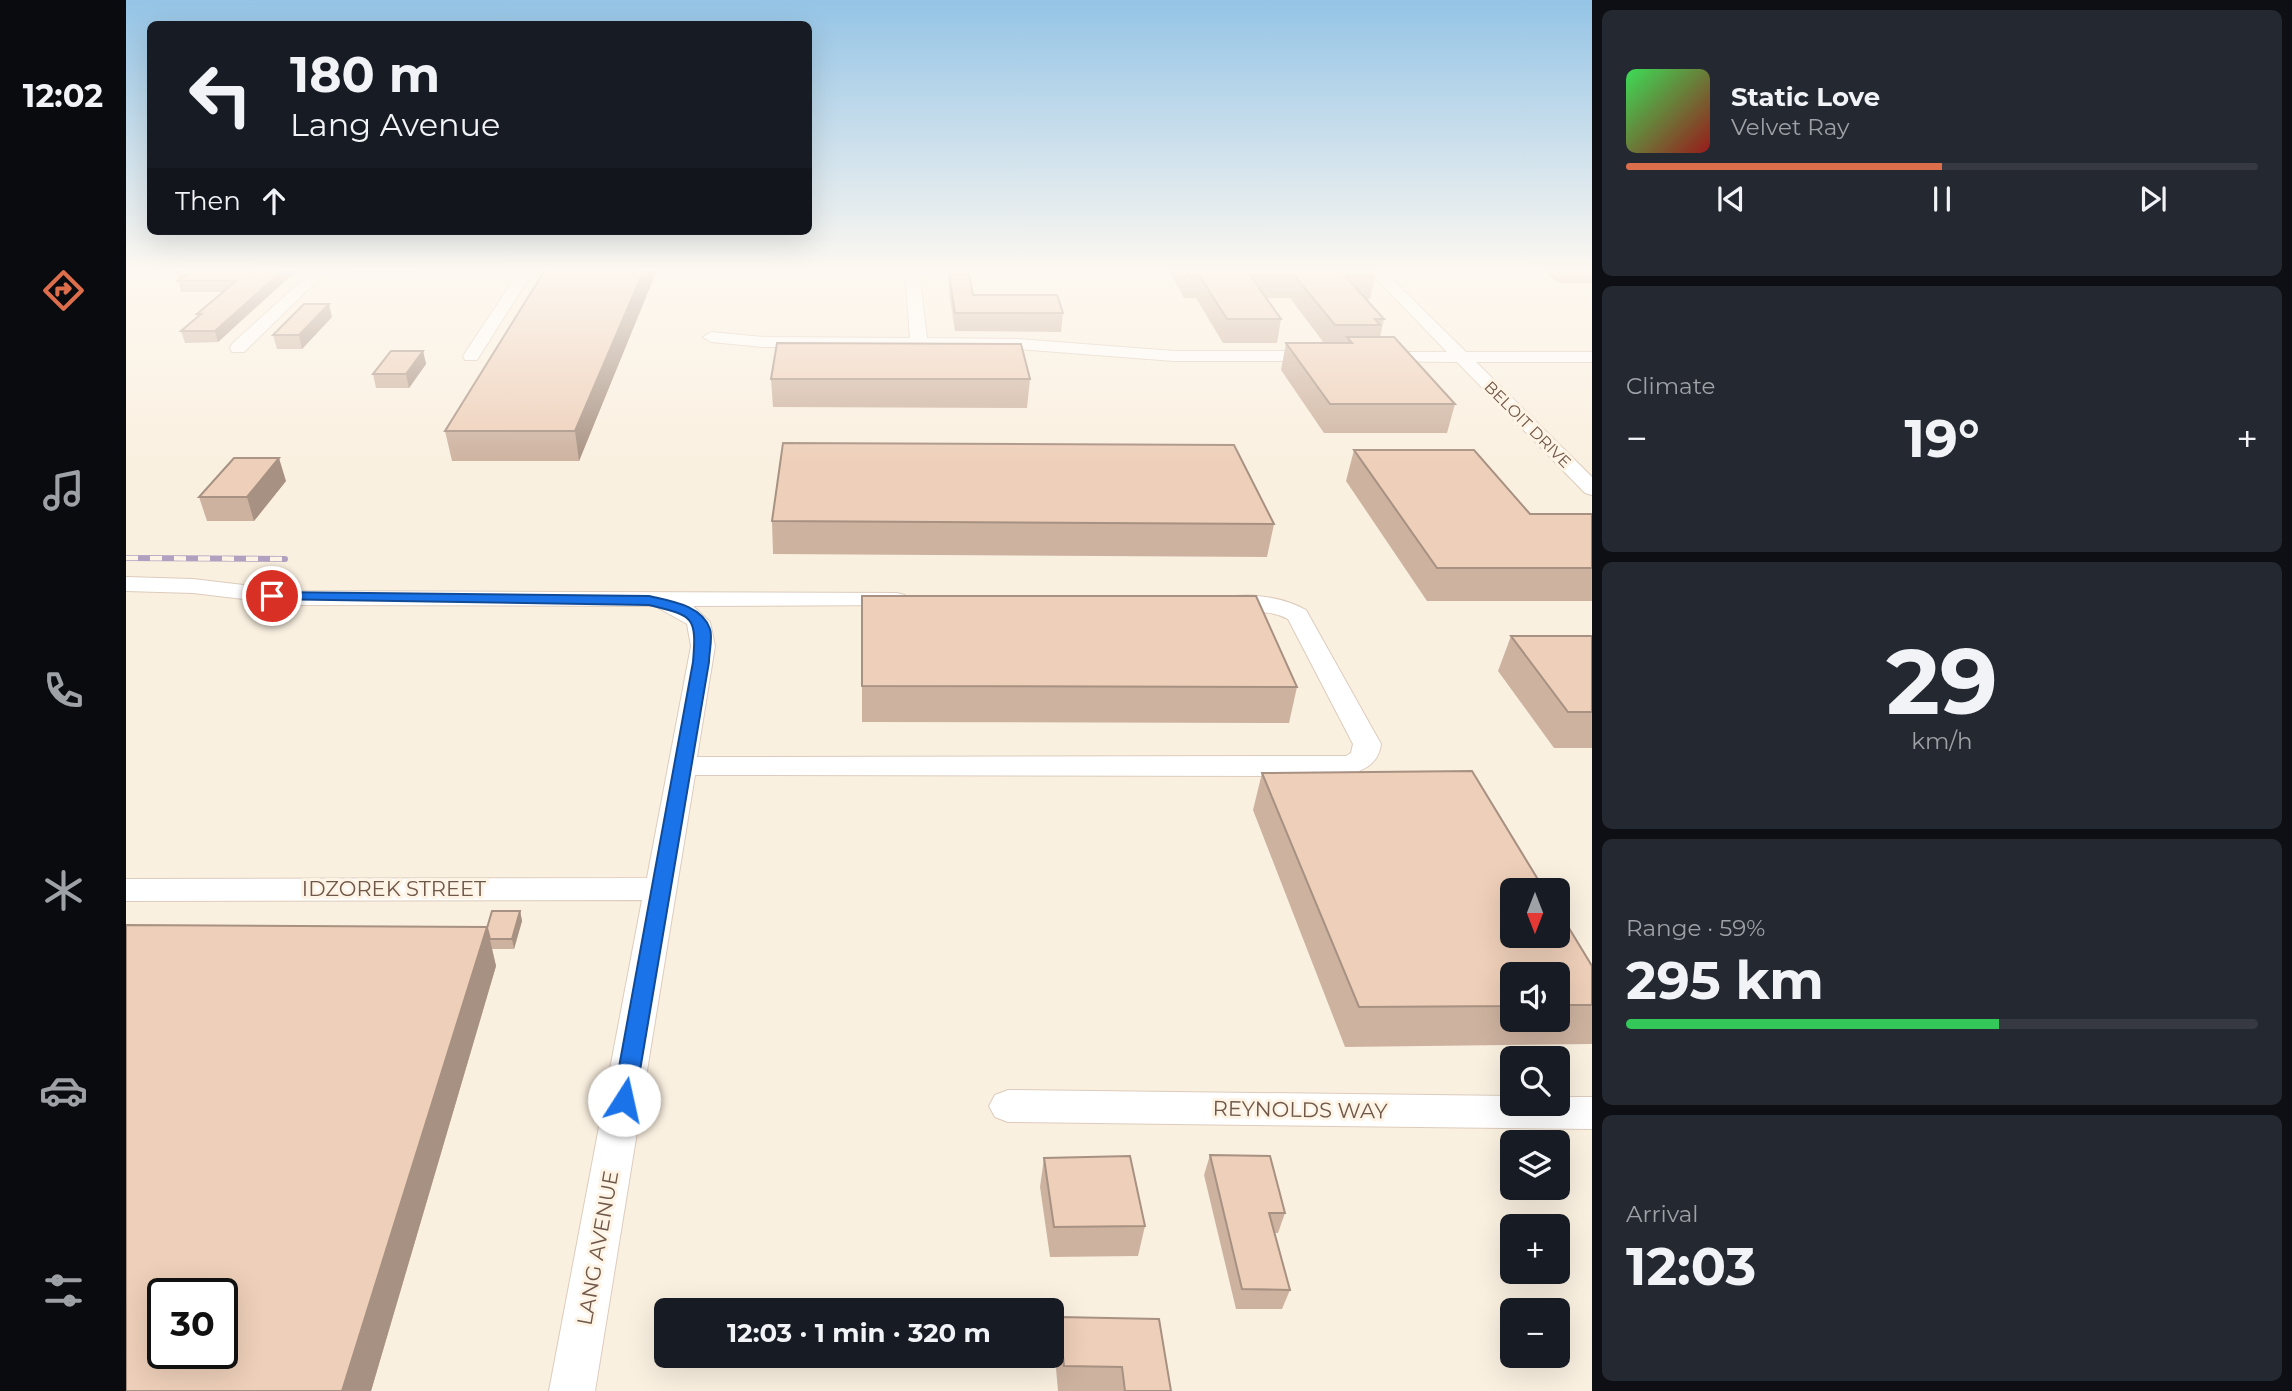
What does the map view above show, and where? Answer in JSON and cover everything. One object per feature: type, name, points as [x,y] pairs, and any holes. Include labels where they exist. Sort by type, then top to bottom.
[{"type":"street","points":[[238,348],[252,335]]},
{"type":"street","points":[[471,356],[485,335]]},
{"type":"street","points":[[918,335],[919,343]]},
{"type":"street","name":"BELOIT DRIVE","points":[[1439,335],[1592,489]]},
{"type":"street","points":[[711,337],[763,342],[1025,344],[1166,356],[1339,356]]},
{"type":"street","points":[[1366,356],[1592,357]]},
{"type":"street","points":[[126,584],[193,586],[294,598],[922,600]]},
{"type":"street","name":"LANG AVENUE","points":[[572,1391],[662,889],[704,630],[696,619],[682,609],[649,600]]},
{"type":"street","points":[[683,766],[1342,767],[1363,760],[1367,754],[1367,744],[1298,615],[1289,609],[1271,605],[1201,604]]},
{"type":"street","name":"IDZOREK STREET","points":[[126,890],[662,889]]},
{"type":"street","name":"REYNOLDS WAY","points":[[1008,1107],[1592,1113]]},
{"type":"building","points":[[505,335],[616,335],[575,431],[445,431]]},
{"type":"building","points":[[1347,337],[1394,337],[1455,404],[1330,404],[1286,343],[1352,343]]},
{"type":"building","points":[[777,343],[1021,344],[1030,379],[771,379]]},
{"type":"building","points":[[391,351],[423,351],[406,374],[373,374]]},
{"type":"building","points":[[783,443],[1234,445],[1274,524],[772,521]]},
{"type":"building","points":[[1354,450],[1474,450],[1530,514],[1592,514],[1592,568],[1437,568]]},
{"type":"building","points":[[234,458],[279,458],[247,497],[199,497]]},
{"type":"building","points":[[862,596],[1256,596],[1297,687],[862,686]]},
{"type":"building","points":[[1511,636],[1592,636],[1592,712],[1568,712]]},
{"type":"building","points":[[1472,771],[1537,878],[1500,878],[1500,948],[1570,948],[1570,930],[1592,966],[1592,1005],[1570,1005],[1570,962],[1500,962],[1500,1006],[1359,1007],[1262,773]]},
{"type":"building","points":[[492,911],[520,911],[512,939],[490,939],[487,928]]},
{"type":"building","points":[[126,925],[487,927],[342,1391],[126,1391]]},
{"type":"building","points":[[1210,1155],[1270,1156],[1285,1213],[1269,1213],[1290,1290],[1242,1289]]},
{"type":"building","points":[[1130,1156],[1145,1226],[1054,1227],[1044,1158]]},
{"type":"building","points":[[1064,1317],[1159,1319],[1171,1391],[1125,1391],[1122,1367],[1064,1366]]},
{"type":"railway","points":[[126,558],[285,559]]},
{"type":"route","points":[[272,596],[649,600],[682,609],[696,619],[704,630],[701,662],[624,1100]]}]
